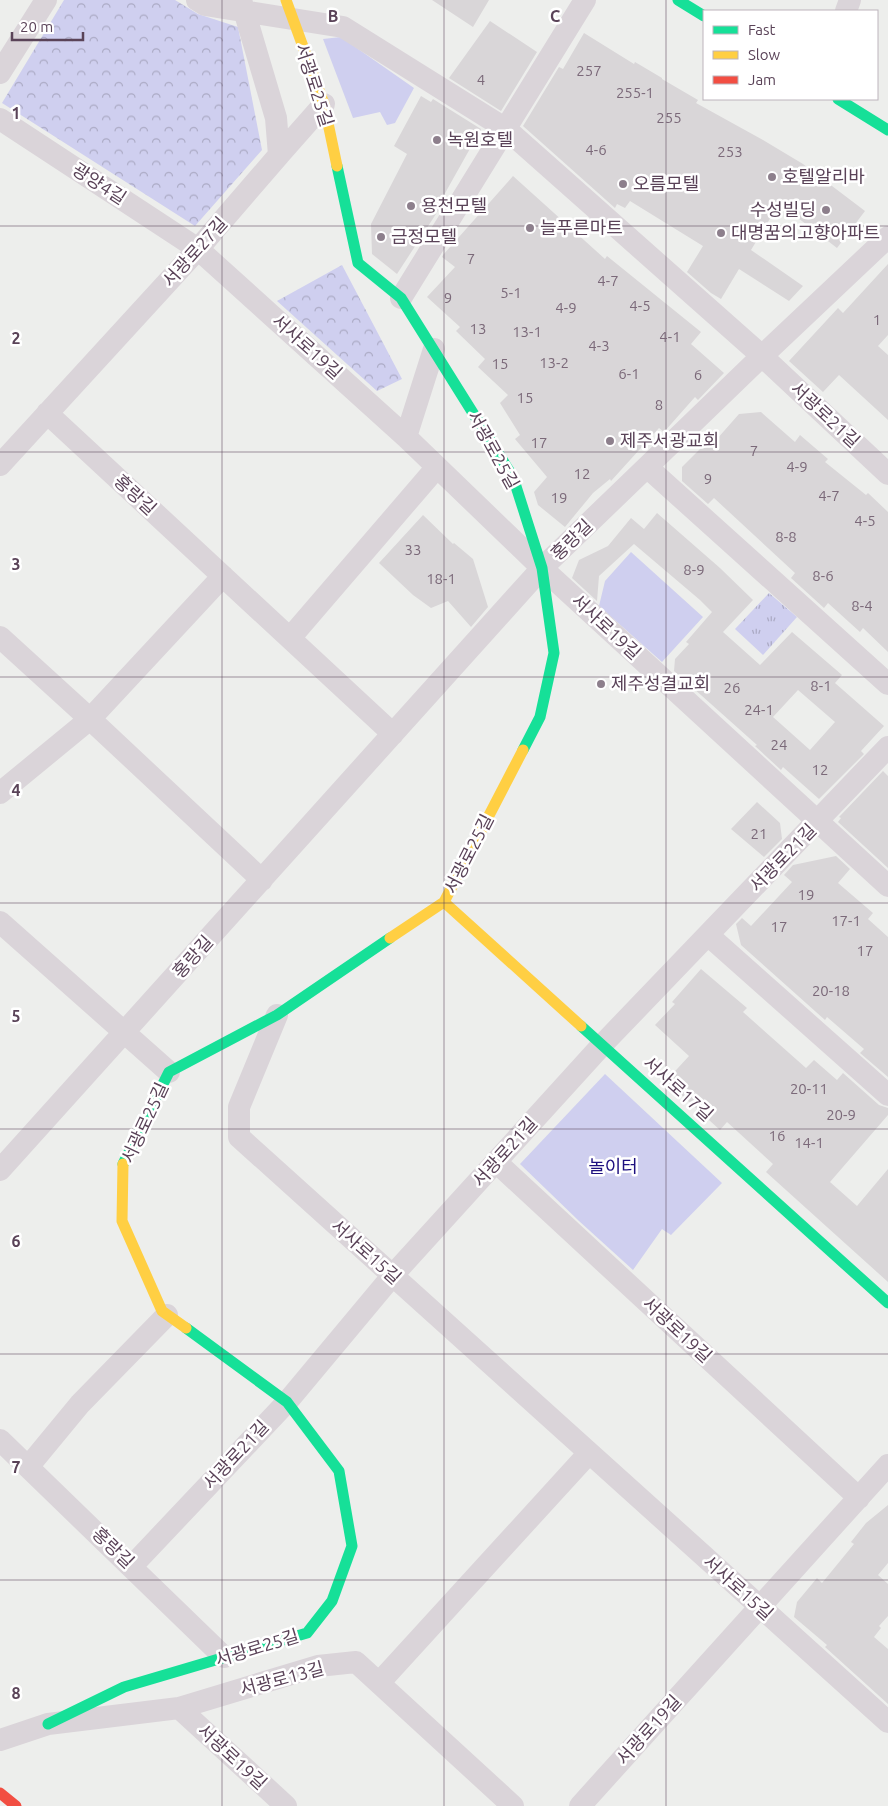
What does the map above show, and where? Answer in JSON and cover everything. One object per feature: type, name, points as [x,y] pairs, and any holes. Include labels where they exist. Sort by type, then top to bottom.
[{"type":"street","points":[[0,74],[46,0]]},
{"type":"street","points":[[197,0],[206,5],[289,9],[343,27],[506,128],[762,356]]},
{"type":"street","points":[[401,298],[585,0]]},
{"type":"street","points":[[678,0],[703,15]]},
{"type":"street","points":[[243,6],[276,118],[279,155]]},
{"type":"street","name":"서광로25길","points":[[48,1724],[124,1687],[307,1632],[332,1601],[352,1546],[339,1471],[287,1402],[162,1311],[122,1221],[123,1162],[169,1072],[277,1016],[444,902],[540,717],[554,653],[542,568],[513,476],[401,298],[358,263],[324,104],[289,9]]},
{"type":"street","points":[[840,100],[888,130]]},
{"type":"street","name":"서광로27길","points":[[0,464],[198,249],[324,104]]},
{"type":"street","name":"광양4길","points":[[0,119],[198,249]]},
{"type":"street","name":"홍랑길","points":[[2,1166],[125,1033],[542,568],[762,356],[888,238]]},
{"type":"street","name":"서사로19길","points":[[198,249],[406,437],[542,568],[888,886]]},
{"type":"street","points":[[406,437],[434,349]]},
{"type":"street","name":"서광로21길","points":[[762,356],[888,474]]},
{"type":"street","name":"홍랑길","points":[[47,414],[393,734]]},
{"type":"street","points":[[290,638],[437,467]]},
{"type":"street","points":[[647,467],[888,684]]},
{"type":"street","points":[[0,793],[90,719],[223,576]]},
{"type":"street","points":[[0,637],[262,880]]},
{"type":"street","name":"서광로21길","points":[[132,1566],[287,1402],[393,1276],[602,1045],[888,747]]},
{"type":"street","name":"서사로17길","points":[[444,902],[888,1303]]},
{"type":"street","points":[[0,922],[169,1072]]},
{"type":"street","points":[[708,935],[888,1095]]},
{"type":"street","name":"서사로15길","points":[[277,1016],[239,1107],[239,1137],[888,1722]]},
{"type":"street","name":"서광로19길","points":[[496,1162],[859,1498]]},
{"type":"street","points":[[28,1467],[80,1404],[167,1314]]},
{"type":"street","name":"홍랑길","points":[[0,1440],[224,1657]]},
{"type":"street","points":[[379,1684],[589,1453]]},
{"type":"street","name":"서광로19길","points":[[580,1806],[888,1465]]},
{"type":"street","points":[[307,1632],[318,1666]]},
{"type":"street","name":"서광로13길","points":[[0,1740],[48,1724],[179,1708],[318,1666],[356,1662],[513,1806]]},
{"type":"street","name":"서광로19길","points":[[179,1708],[286,1806]]},
{"type":"street","points":[[0,1793],[16,1806]]},
{"type":"green space","points":[[64,0],[175,0],[198,14],[238,27],[262,150],[195,226],[2,103]]},
{"type":"green space","points":[[341,37],[414,88],[395,123],[387,125],[380,112],[353,118],[323,39]]},
{"type":"green space","points":[[342,265],[402,379],[377,391],[277,301]]},
{"type":"green space","points":[[631,552],[703,617],[662,662],[599,606],[605,581]]},
{"type":"green space","points":[[769,593],[797,617],[763,655],[735,629]]},
{"type":"green space","name":"놀이터","points":[[605,1074],[722,1183],[671,1235],[662,1229],[633,1270],[520,1164]]},
{"type":"building","points":[[432,0],[489,0],[473,27]]},
{"type":"building","points":[[490,21],[537,52],[501,111],[449,78]]},
{"type":"building","points":[[584,33],[698,100],[696,103],[803,164],[865,211],[837,248],[785,208],[780,216],[774,212],[751,250],[803,286],[789,301],[739,269],[721,299],[711,293],[687,272],[703,246],[630,201],[625,208],[617,204],[615,208],[523,126],[559,67],[563,69]]},
{"type":"building","points":[[421,96],[431,102],[433,99],[481,129],[444,195],[447,197],[397,274],[372,254],[371,224],[407,154],[394,146]]},
{"type":"building","points":[[513,176],[605,259],[607,256],[701,332],[691,344],[724,373],[698,400],[695,397],[664,432],[659,428],[611,481],[610,479],[593,493],[565,527],[538,505],[534,492],[547,477],[515,439],[520,435],[500,403],[508,395],[478,367],[485,359],[456,331],[460,327],[427,297],[455,267],[442,257],[443,255]]},
{"type":"building","points":[[888,264],[888,335],[878,346],[888,355],[888,420],[839,375],[823,392],[789,361],[838,308],[843,313]]},
{"type":"building","points":[[761,412],[795,442],[800,435],[828,459],[825,462],[866,495],[868,493],[888,512],[888,652],[863,628],[860,632],[828,603],[824,608],[791,578],[795,573],[714,498],[708,504],[682,481],[682,467],[705,444],[709,448],[739,414]]},
{"type":"building","points":[[657,513],[720,568],[753,600],[723,632],[760,665],[792,632],[842,675],[835,683],[884,726],[861,751],[864,754],[819,799],[783,767],[781,770],[755,746],[757,745],[674,671],[675,659],[689,644],[686,642],[712,612],[700,600],[634,544],[599,576],[597,601],[572,578],[579,560],[608,546],[631,518],[644,529]],"holes":[[[798,690],[835,722],[810,750],[773,717]]]},
{"type":"building","points":[[423,515],[453,544],[473,559],[488,607],[471,627],[448,601],[431,608],[413,595],[379,563]]},
{"type":"building","points":[[883,771],[888,776],[888,868],[838,822],[841,818],[839,817]]},
{"type":"building","points":[[757,802],[780,823],[782,839],[764,857],[731,829]]},
{"type":"building","points":[[836,856],[850,869],[838,883],[873,913],[868,919],[888,937],[888,1077],[860,1053],[864,1049],[827,1017],[825,1020],[741,945],[736,924],[742,918],[751,926],[792,882],[784,875],[793,865]]},
{"type":"building","points":[[701,969],[747,1008],[743,1012],[806,1068],[814,1060],[837,1080],[843,1073],[879,1105],[888,1108],[888,1115],[830,1182],[857,1206],[888,1169],[888,1282],[766,1172],[773,1164],[727,1122],[720,1130],[666,1081],[689,1056],[655,1025],[675,1004],[672,1002]]},
{"type":"building","points":[[888,1505],[888,1563],[878,1575],[888,1584],[888,1616],[879,1626],[881,1628],[874,1637],[888,1649],[888,1704],[825,1647],[827,1645],[794,1617],[797,1602],[817,1578],[822,1583],[854,1544],[851,1542],[866,1523]]},
{"type":"traffic: fast","points":[[678,0],[703,15]]},
{"type":"traffic: fast","points":[[840,100],[888,130]]},
{"type":"traffic: fast","points":[[337,166],[358,263],[401,298],[513,477],[542,568],[554,653],[540,717],[523,750]]},
{"type":"traffic: fast","points":[[123,1164],[169,1072],[277,1015],[390,938]]},
{"type":"traffic: fast","points":[[581,1026],[888,1303]]},
{"type":"traffic: fast","points":[[48,1724],[124,1687],[307,1633],[332,1601],[352,1546],[339,1471],[287,1402],[186,1328]]},
{"type":"traffic: slow","points":[[286,0],[324,104],[337,166]]},
{"type":"traffic: slow","points":[[390,938],[444,902],[523,750]]},
{"type":"traffic: slow","points":[[444,902],[581,1026]]},
{"type":"traffic: slow","points":[[123,1164],[122,1221],[162,1311],[186,1328]]},
{"type":"traffic: jam","points":[[0,1793],[16,1806]]},
{"type":"place","name":"녹원호텔","points":[[437,140]]},
{"type":"place","name":"호텔알리바","points":[[772,177]]},
{"type":"place","name":"오름모텔","points":[[623,184]]},
{"type":"place","name":"용천모텔","points":[[411,206]]},
{"type":"place","name":"수성빌딩","points":[[826,210]]},
{"type":"place","name":"늘푸른마트","points":[[530,228]]},
{"type":"place","name":"대명꿈의고향아파트","points":[[721,233]]},
{"type":"place","name":"금정모텔","points":[[381,237]]},
{"type":"place","name":"제주서광교회","points":[[610,441]]},
{"type":"place","name":"제주성결교회","points":[[601,684]]}]
